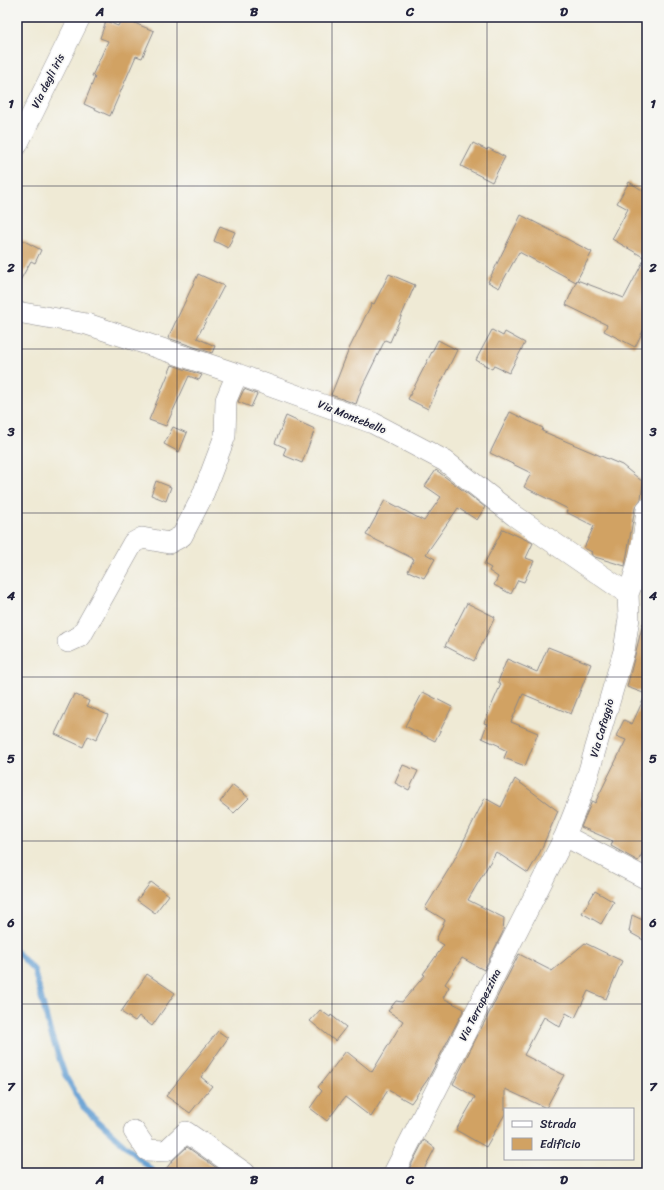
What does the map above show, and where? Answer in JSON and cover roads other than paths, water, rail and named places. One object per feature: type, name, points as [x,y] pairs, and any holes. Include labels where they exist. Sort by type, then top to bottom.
[{"type":"street","name":"Via degli iris","points":[[17,145],[80,17]]},
{"type":"street","name":"Via Montebello","points":[[17,312],[87,324],[237,374],[373,423],[445,461],[515,516],[628,594]]},
{"type":"street","points":[[68,642],[81,636],[133,543],[142,538],[169,543],[182,536],[202,497],[225,436],[226,400],[237,374]]},
{"type":"street","points":[[628,594],[637,572],[644,537],[647,509]]},
{"type":"street","name":"Via Cafaggio","points":[[565,836],[584,788],[624,651],[629,618],[628,594]]},
{"type":"street","points":[[565,836],[647,879]]},
{"type":"street","name":"Via Terrapezzina","points":[[394,1173],[565,836]]},
{"type":"street","points":[[134,1131],[147,1150],[155,1152],[166,1151],[186,1132],[245,1173]]},
{"type":"waterway","points":[[17,952],[34,970],[50,1031],[65,1075],[83,1107],[153,1171]]}]
